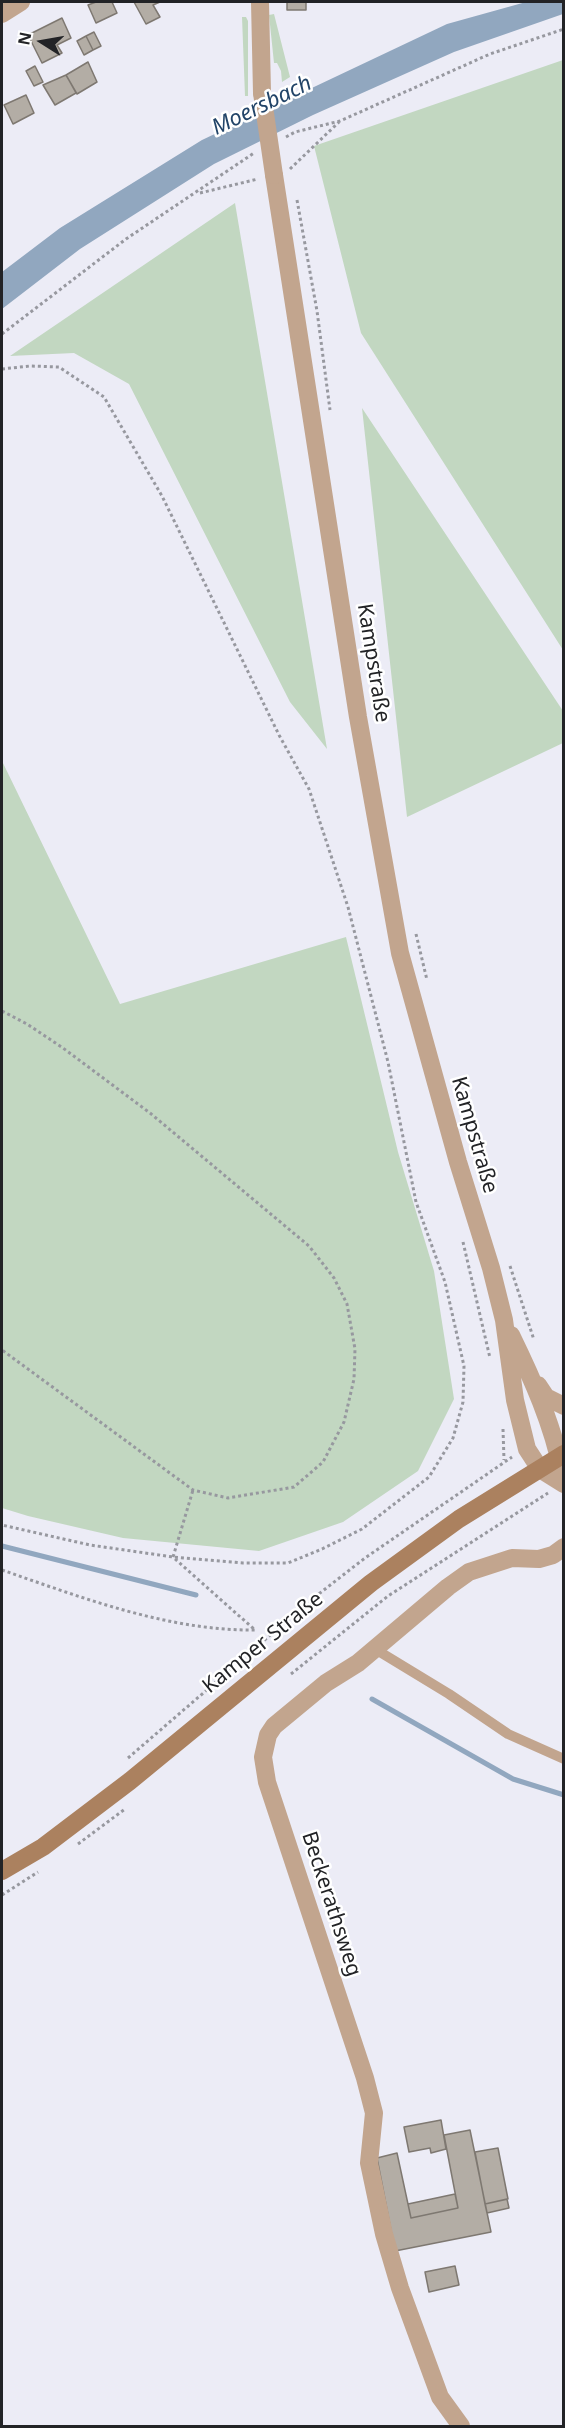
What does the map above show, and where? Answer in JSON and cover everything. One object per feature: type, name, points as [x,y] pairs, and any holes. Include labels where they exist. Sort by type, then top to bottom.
[{"type":"main road","name":"Kamper Straße","points":[[2,1871],[43,1847],[130,1781],[371,1583],[459,1519],[561,1456]]},
{"type":"street","points":[[2,14],[21,2]]},
{"type":"street","name":"Kampstraße","points":[[260,2],[262,93],[274,175],[358,717],[400,953],[504,1320],[515,1400],[527,1449],[540,1469]]},
{"type":"street","name":"Kampstraße","points":[[504,1320],[546,1397],[564,1406]]},
{"type":"street","name":"Kampstraße","points":[[525,1362],[561,1456]]},
{"type":"street","points":[[561,1456],[561,1485]]},
{"type":"street","points":[[540,1469],[561,1485]]},
{"type":"street","name":"Beckerathsweg","points":[[461,2427],[440,2397],[400,2288],[384,2235],[369,2163],[374,2113],[365,2078],[267,1782],[263,1757],[264,1746],[274,1726],[326,1683],[358,1663],[469,1572],[512,1558],[538,1559],[553,1555],[564,1547]]},
{"type":"lane","points":[[375,1649],[449,1694],[508,1734],[564,1759]]},
{"type":"path","points":[[2,334],[126,239],[196,194],[289,170],[340,121],[490,54],[564,29]]},
{"type":"path","points":[[2,369],[30,366],[59,367],[104,397],[162,496],[279,735],[309,789],[348,907],[391,1072],[417,1202],[446,1282],[465,1366],[463,1402],[453,1438],[429,1477],[362,1529],[288,1563],[243,1563],[173,1557],[90,1545],[2,1525]]},
{"type":"path","points":[[415,932],[429,987]]},
{"type":"path","points":[[2,1011],[27,1024],[63,1048],[150,1113],[309,1246],[334,1278],[347,1304],[356,1348],[354,1380],[344,1422],[323,1461],[294,1487],[228,1498],[193,1490],[2,1350]]},
{"type":"path","points":[[510,1266],[535,1344]]},
{"type":"path","points":[[120,1765],[311,1600],[365,1558],[504,1460]]},
{"type":"path","points":[[290,1674],[388,1596],[561,1485]]},
{"type":"path","points":[[173,1557],[193,1490]]},
{"type":"path","points":[[2,1570],[136,1613],[221,1630],[255,1630],[173,1557]]},
{"type":"path","points":[[74,1848],[125,1809]]},
{"type":"path","points":[[2,1895],[47,1866]]},
{"type":"green space","points":[[274,14],[290,77],[282,82],[281,71],[277,63],[274,63],[269,15]]},
{"type":"green space","points":[[242,17],[246,17],[248,21],[248,96],[245,96]]},
{"type":"green space","points":[[564,60],[563,650],[361,333],[314,146]]},
{"type":"green space","points":[[235,203],[327,749],[290,702],[129,384],[74,353],[10,356]]},
{"type":"green space","points":[[362,408],[563,711],[563,743],[407,817]]},
{"type":"green space","points":[[2,761],[120,1004],[346,937],[398,1152],[434,1271],[454,1399],[418,1471],[343,1522],[259,1551],[123,1538],[2,1508]]},
{"type":"water","name":"Moersbach","points":[[526,2],[563,2],[563,14],[454,52],[313,115],[214,164],[80,249],[2,309],[2,272],[60,228],[202,140],[447,24]]},
{"type":"building","points":[[96,2],[112,2],[117,13],[96,23],[88,5]]},
{"type":"building","points":[[134,2],[160,2],[153,5],[160,17],[146,24]]},
{"type":"building","points":[[287,2],[306,2],[306,10],[287,10]]},
{"type":"building","points":[[62,18],[71,38],[57,45],[62,53],[42,63],[28,35]]},
{"type":"building","points":[[94,32],[101,46],[93,50],[86,36]]},
{"type":"building","points":[[86,36],[93,50],[84,55],[77,41]]},
{"type":"building","points":[[88,62],[97,82],[77,94],[66,75]]},
{"type":"building","points":[[35,66],[43,82],[34,86],[26,71]]},
{"type":"building","points":[[66,75],[76,93],[55,105],[43,85]]},
{"type":"building","points":[[26,95],[34,113],[13,124],[4,105]]},
{"type":"building","points":[[441,2120],[446,2149],[431,2153],[430,2148],[409,2152],[404,2127]]},
{"type":"building","points":[[470,2130],[491,2232],[395,2251],[377,2158],[397,2153],[411,2218],[458,2208],[444,2135]]},
{"type":"building","points":[[498,2148],[508,2199],[485,2204],[475,2152]]},
{"type":"building","points":[[455,2194],[458,2208],[411,2218],[408,2204]]},
{"type":"building","points":[[507,2199],[509,2208],[487,2213],[485,2204]]},
{"type":"building","points":[[455,2266],[459,2285],[429,2292],[425,2272]]},
{"type":"waterway","points":[[2,1546],[196,1595]]},
{"type":"waterway","points":[[372,1699],[513,1779],[564,1795]]}]
